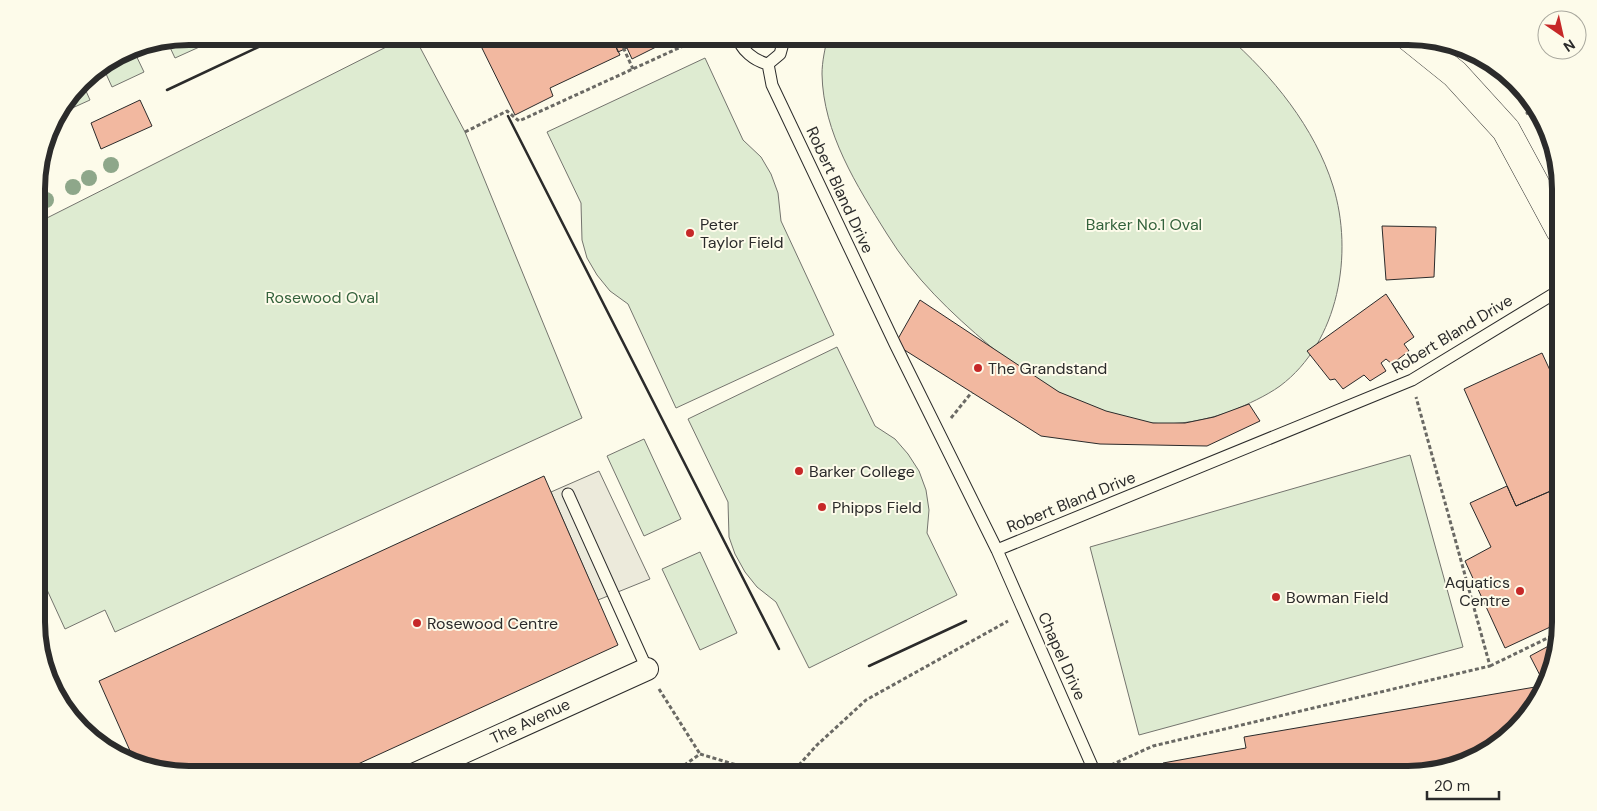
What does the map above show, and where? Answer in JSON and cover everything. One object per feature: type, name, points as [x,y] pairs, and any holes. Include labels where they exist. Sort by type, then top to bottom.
[{"type":"street","points":[[1420,46],[1454,74],[1506,130],[1552,215]]},
{"type":"street","name":"The Avenue","points":[[434,766],[647,669]]},
{"type":"lane","points":[[741,45],[750,56],[758,62],[768,64],[780,54],[782,45]]},
{"type":"lane","name":"Robert Bland Drive","points":[[768,64],[772,85],[937,430],[997,550],[1412,380],[1552,295]]},
{"type":"lane","points":[[568,494],[647,669]]},
{"type":"lane","name":"Chapel Drive","points":[[997,550],[1093,766]]},
{"type":"path","points":[[622,45],[633,69]]},
{"type":"path","points":[[465,132],[508,111],[520,121],[685,45]]},
{"type":"path","points":[[1412,380],[1490,666]]},
{"type":"path","points":[[937,430],[957,413],[972,392]]},
{"type":"path","points":[[798,766],[817,744],[866,700],[937,663],[1024,612]]},
{"type":"path","points":[[1111,766],[1153,746],[1490,666],[1551,636]]},
{"type":"path","points":[[647,669],[700,754],[740,766]]},
{"type":"path","points":[[683,766],[700,754]]},
{"type":"green space","points":[[204,45],[175,58],[169,46]]},
{"type":"green space","name":"Rosewood Oval","points":[[390,45],[419,45],[465,132],[582,418],[115,632],[105,610],[65,629],[45,585],[45,219]]},
{"type":"green space","name":"Barker No.1 Oval","points":[[826,45],[1237,45],[1276,85],[1303,123],[1325,165],[1333,186],[1339,212],[1342,239],[1341,267],[1336,295],[1328,321],[1316,346],[1300,368],[1269,393],[1232,411],[1202,420],[1182,423],[1161,424],[1129,419],[1086,405],[1045,385],[1007,360],[961,321],[921,280],[887,234],[864,197],[835,138],[824,96],[822,74]]},
{"type":"green space","points":[[136,55],[144,72],[112,87],[105,72]]},
{"type":"green space","name":"Peter Taylor Field","points":[[705,58],[743,140],[761,157],[771,174],[778,193],[781,221],[834,335],[676,408],[628,304],[610,291],[597,275],[587,258],[582,240],[581,203],[547,132]]},
{"type":"green space","points":[[85,89],[90,100],[69,110]]},
{"type":"green space","name":"Phipps Field","points":[[837,347],[875,426],[895,439],[919,471],[926,490],[929,510],[927,533],[957,595],[809,668],[776,602],[757,587],[745,572],[735,554],[729,537],[728,502],[688,419]]},
{"type":"green space","points":[[644,439],[681,519],[644,536],[607,456]]},
{"type":"green space","name":"Bowman Field","points":[[1410,455],[1463,647],[1139,735],[1090,547]]},
{"type":"green space","points":[[700,552],[737,633],[700,650],[662,569]]},
{"type":"shaded area","points":[[599,471],[650,579],[598,600],[551,492]]},
{"type":"building","points":[[480,45],[615,45],[620,55],[550,88],[553,96],[515,115]]},
{"type":"building","points":[[615,45],[660,45],[632,59],[627,48],[618,52]]},
{"type":"building","points":[[140,100],[152,126],[101,149],[91,123]]},
{"type":"building","points":[[1382,226],[1436,227],[1434,277],[1386,280]]},
{"type":"building","points":[[1386,294],[1414,337],[1404,344],[1409,351],[1392,364],[1386,359],[1381,363],[1386,371],[1370,381],[1364,375],[1343,389],[1335,379],[1330,380],[1307,351]]},
{"type":"building","name":"The Grandstand","points":[[920,300],[1059,392],[1106,411],[1153,423],[1185,423],[1214,417],[1249,404],[1260,421],[1207,446],[1100,444],[1041,436],[895,344]]},
{"type":"building","points":[[1542,353],[1552,375],[1552,490],[1516,506],[1464,389]]},
{"type":"building","name":"Rosewood Centre","points":[[544,476],[618,645],[354,766],[189,766],[170,765],[134,755],[131,754],[99,681]]},
{"type":"building","name":"Aquatics Centre","points":[[1507,486],[1516,506],[1552,490],[1552,626],[1505,648],[1465,561],[1491,547],[1470,503]]},
{"type":"building","points":[[1550,645],[1541,677],[1530,656]]},
{"type":"building","points":[[1537,687],[1528,702],[1503,730],[1488,742],[1472,751],[1448,760],[1414,766],[1164,766],[1163,763],[1246,748],[1244,737]]},
{"type":"wall","points":[[167,90],[263,45]]},
{"type":"wall","points":[[508,116],[779,649]]},
{"type":"wall","points":[[869,666],[966,621]]},
{"type":"place","name":"Peter Taylor Field","points":[[690,233]]},
{"type":"place","name":"The Grandstand","points":[[978,368]]},
{"type":"place","name":"Barker College","points":[[799,471]]},
{"type":"place","name":"Phipps Field","points":[[822,507]]},
{"type":"place","name":"Aquatics Centre","points":[[1520,591]]},
{"type":"place","name":"Bowman Field","points":[[1276,597]]},
{"type":"place","name":"Rosewood Centre","points":[[417,623]]}]
